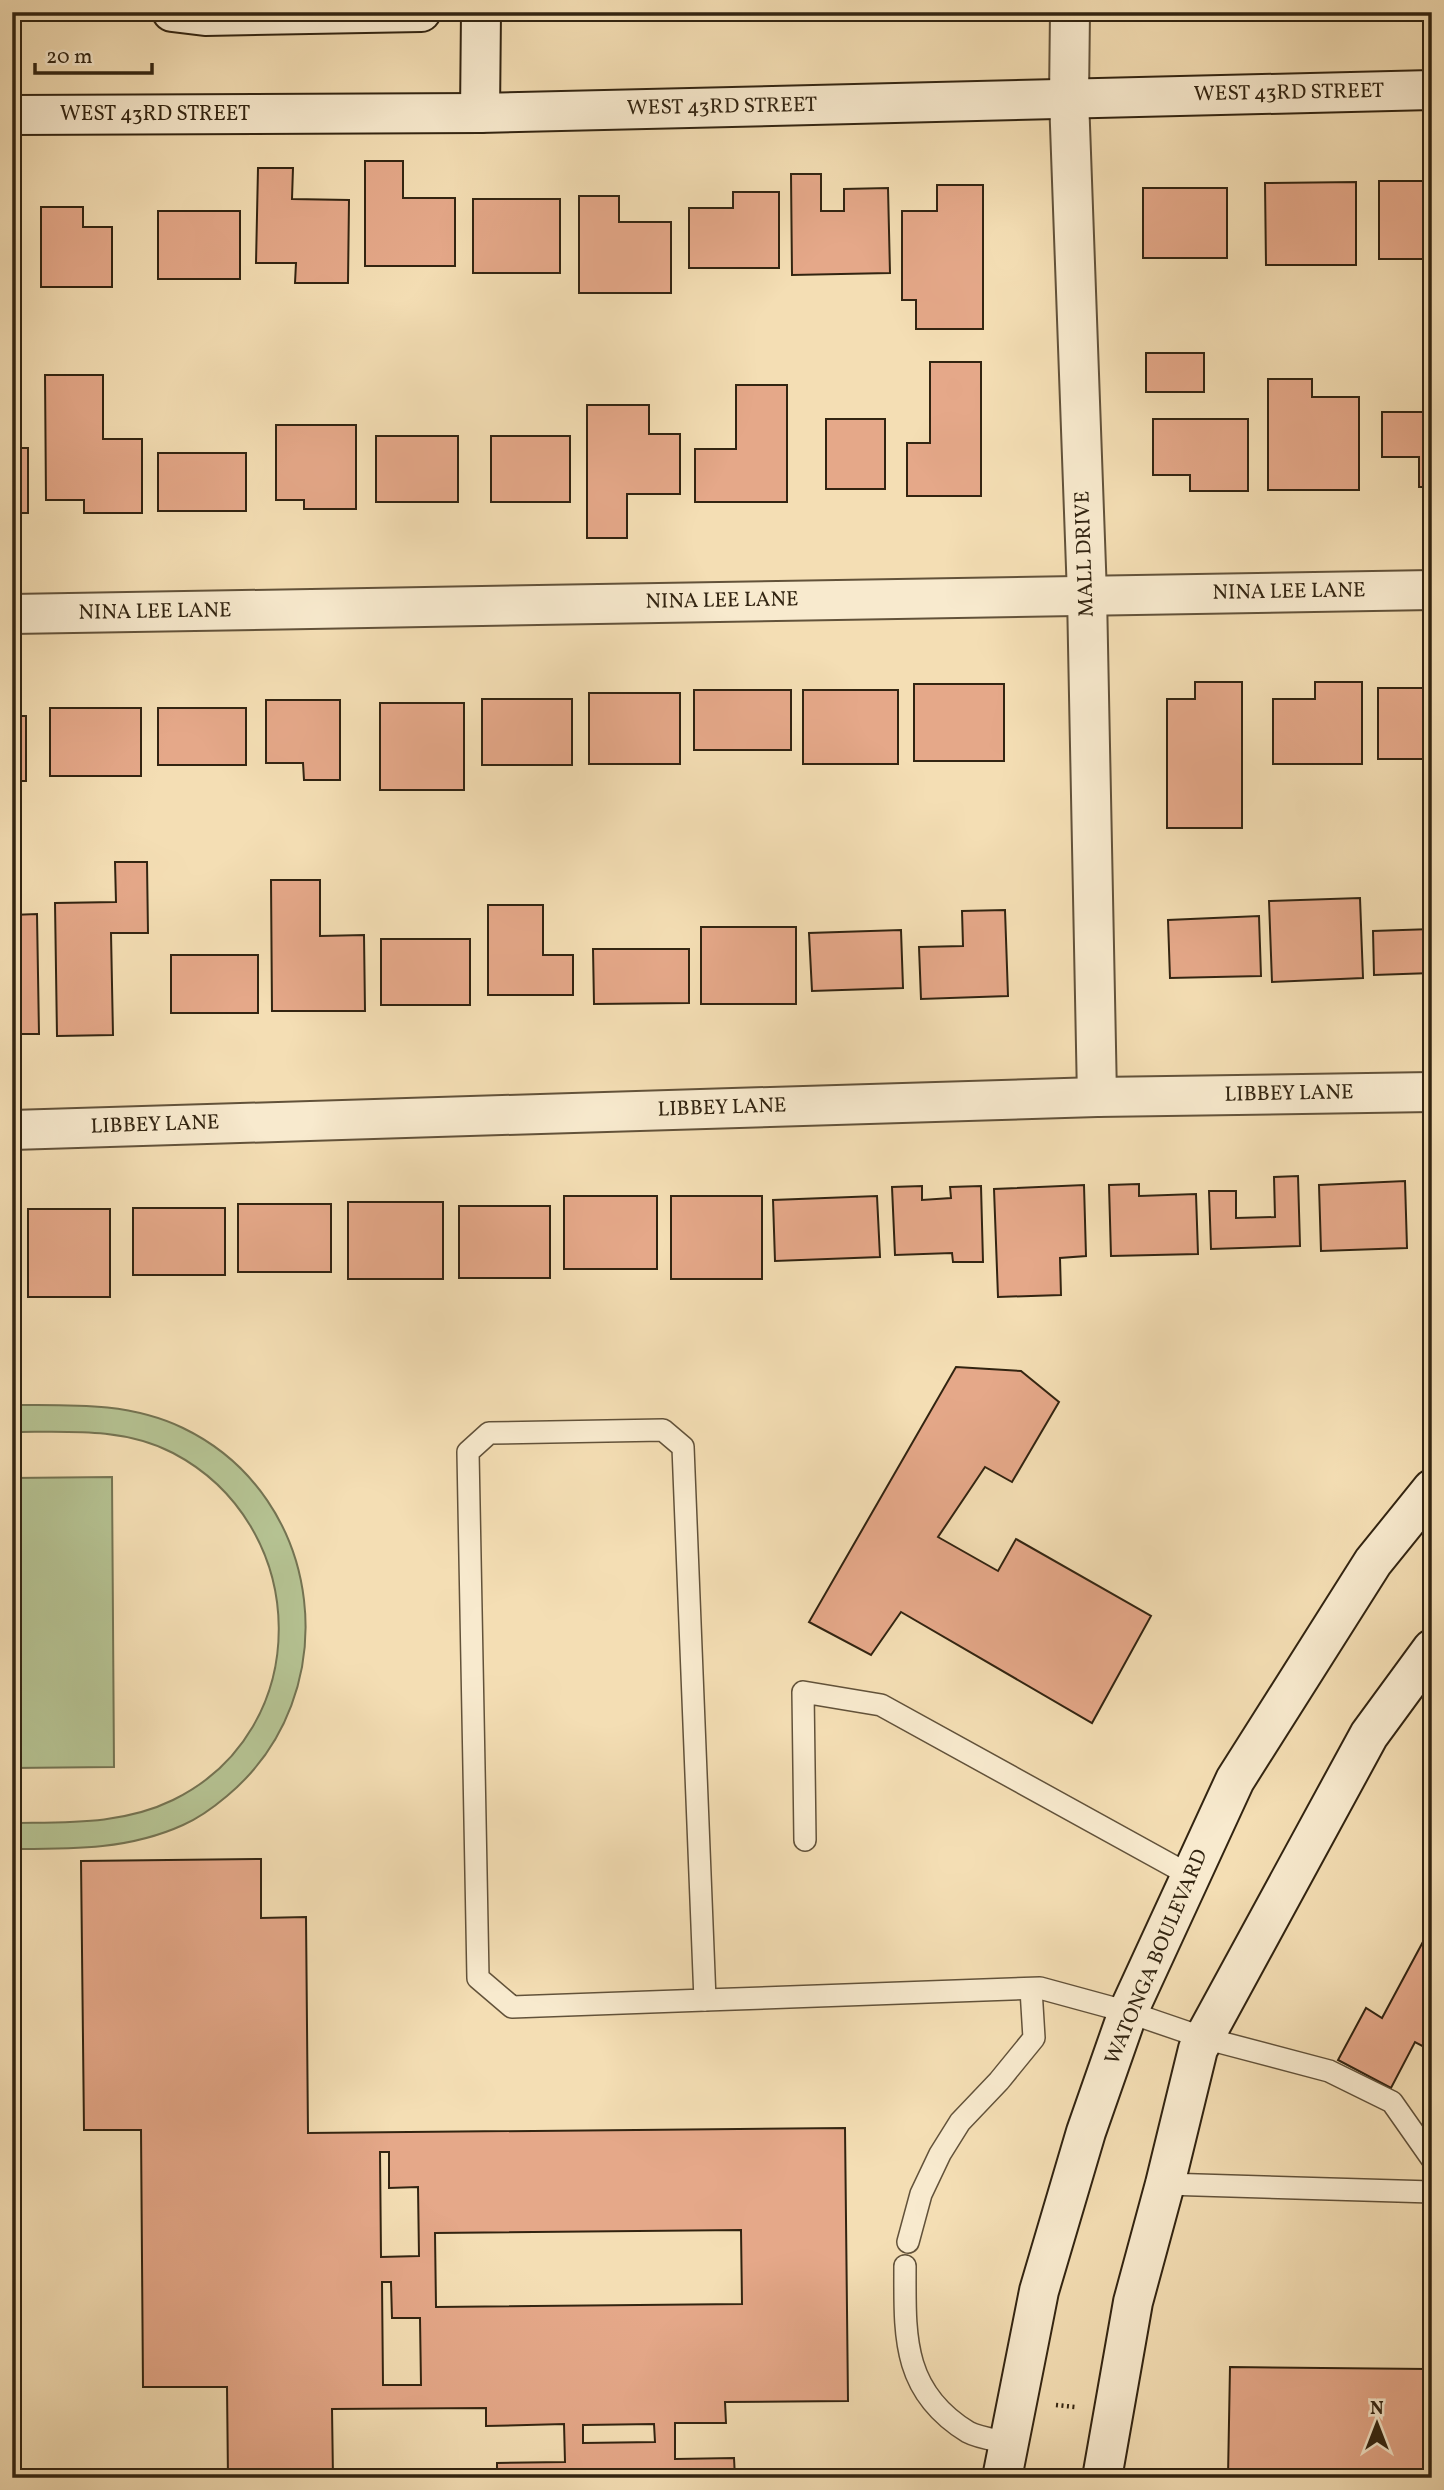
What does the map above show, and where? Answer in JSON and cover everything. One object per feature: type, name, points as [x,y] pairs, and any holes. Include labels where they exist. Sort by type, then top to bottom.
[{"type":"street","points":[[172,12],[205,16],[421,12]]},
{"type":"street","points":[[480,113],[481,12]]},
{"type":"street","name":"MALL DRIVE","points":[[1070,12],[1069,98],[1087,595],[1097,1097]]},
{"type":"street","name":"WEST 43RD STREET","points":[[12,115],[480,113],[1432,90]]},
{"type":"street","name":"NINA LEE LANE","points":[[12,614],[1432,590]]},
{"type":"street","name":"LIBBEY LANE","points":[[12,1130],[1097,1097],[1432,1092]]},
{"type":"street","name":"WATONGA BOULEVARD","points":[[1006,2460],[1039,2291],[1086,2132],[1128,2012],[1235,1780],[1373,1562],[1432,1489]]},
{"type":"street","points":[[1102,2478],[1133,2302],[1198,2049],[1369,1735],[1432,1649]]},
{"type":"lane","points":[[705,2000],[683,1447],[663,1430],[489,1433],[468,1452],[478,1978],[512,2007],[1040,1988],[1128,2012],[1204,2038],[1329,2071],[1392,2102],[1432,2158]]},
{"type":"lane","points":[[805,1840],[803,1692],[881,1705],[1191,1875]]},
{"type":"lane","points":[[908,2242],[921,2194],[940,2154],[960,2122],[999,2081],[1034,2038],[1031,1989]]},
{"type":"lane","points":[[1165,2183],[1432,2192]]},
{"type":"lane","points":[[905,2266],[905,2333],[914,2368],[930,2402],[1006,2460]]},
{"type":"path","points":[[1050,2404],[1087,2409]]},
{"type":"green space","points":[[12,1405],[78,1405],[121,1409],[142,1413],[183,1428],[231,1459],[267,1500],[292,1548],[304,1600],[304,1653],[291,1706],[266,1754],[227,1796],[195,1819],[162,1833],[121,1844],[12,1849],[12,1823],[94,1820],[134,1814],[173,1800],[220,1768],[253,1727],[272,1679],[279,1628],[272,1576],[252,1528],[219,1486],[173,1453],[154,1445],[114,1435],[12,1432]]},
{"type":"green space","points":[[112,1477],[114,1767],[12,1768],[12,1478]]},
{"type":"building","points":[[365,161],[403,161],[403,198],[455,198],[455,266],[365,266]]},
{"type":"building","points":[[258,168],[293,168],[292,199],[349,200],[348,283],[295,283],[296,263],[256,263]]},
{"type":"building","points":[[791,174],[821,174],[821,211],[844,211],[844,189],[888,188],[890,273],[792,275]]},
{"type":"building","points":[[1379,181],[1432,181],[1432,259],[1379,259]]},
{"type":"building","points":[[1356,182],[1356,265],[1266,265],[1265,183]]},
{"type":"building","points":[[937,185],[983,185],[983,329],[916,329],[916,300],[902,300],[902,211],[937,211]]},
{"type":"building","points":[[1143,188],[1227,188],[1227,258],[1143,258]]},
{"type":"building","points":[[733,192],[779,192],[779,268],[689,268],[689,208],[733,208]]},
{"type":"building","points":[[579,196],[619,196],[619,222],[671,222],[671,293],[579,293]]},
{"type":"building","points":[[473,199],[560,199],[560,273],[473,273]]},
{"type":"building","points":[[12,207],[21,207],[21,290],[12,290]]},
{"type":"building","points":[[41,207],[83,207],[83,227],[112,227],[112,287],[41,287]]},
{"type":"building","points":[[158,211],[240,211],[240,279],[158,279]]},
{"type":"building","points":[[1146,353],[1204,353],[1204,392],[1146,392]]},
{"type":"building","points":[[930,362],[981,362],[981,496],[907,496],[907,443],[930,443]]},
{"type":"building","points":[[45,375],[103,375],[103,439],[142,439],[142,513],[84,513],[84,500],[46,500]]},
{"type":"building","points":[[1268,379],[1312,379],[1312,397],[1359,397],[1359,490],[1268,490]]},
{"type":"building","points":[[736,385],[787,385],[787,502],[695,502],[695,449],[736,449]]},
{"type":"building","points":[[587,405],[649,405],[649,434],[680,434],[680,494],[627,494],[627,538],[587,538]]},
{"type":"building","points":[[1382,412],[1432,412],[1432,487],[1419,487],[1419,457],[1382,457]]},
{"type":"building","points":[[826,419],[885,419],[885,489],[826,489]]},
{"type":"building","points":[[1153,419],[1248,419],[1248,491],[1190,491],[1190,475],[1153,475]]},
{"type":"building","points":[[276,425],[356,425],[356,509],[304,509],[304,500],[276,500]]},
{"type":"building","points":[[376,436],[458,436],[458,502],[376,502]]},
{"type":"building","points":[[491,436],[570,436],[570,502],[491,502]]},
{"type":"building","points":[[12,448],[28,448],[28,513],[12,513]]},
{"type":"building","points":[[158,453],[246,453],[246,511],[158,511]]},
{"type":"building","points":[[1195,682],[1242,682],[1242,828],[1167,828],[1167,699],[1195,699]]},
{"type":"building","points":[[1315,682],[1362,682],[1362,764],[1273,764],[1273,699],[1315,699]]},
{"type":"building","points":[[914,684],[1004,684],[1004,761],[914,761]]},
{"type":"building","points":[[1378,688],[1432,688],[1432,759],[1378,759]]},
{"type":"building","points":[[694,690],[791,690],[791,750],[694,750]]},
{"type":"building","points":[[803,690],[898,690],[898,764],[803,764]]},
{"type":"building","points":[[589,693],[680,693],[680,764],[589,764]]},
{"type":"building","points":[[482,699],[572,699],[572,765],[482,765]]},
{"type":"building","points":[[266,700],[340,700],[340,780],[304,780],[303,763],[266,763]]},
{"type":"building","points":[[380,703],[464,703],[464,790],[380,790]]},
{"type":"building","points":[[50,708],[141,708],[141,776],[50,776]]},
{"type":"building","points":[[158,708],[246,708],[246,765],[158,765]]},
{"type":"building","points":[[12,716],[26,716],[26,781],[12,781]]},
{"type":"building","points":[[115,862],[147,862],[148,933],[111,933],[113,1035],[57,1036],[55,903],[116,902]]},
{"type":"building","points":[[271,880],[320,880],[320,936],[364,935],[365,1011],[272,1011]]},
{"type":"building","points":[[1360,898],[1363,978],[1272,982],[1269,901]]},
{"type":"building","points":[[488,905],[543,905],[543,955],[573,955],[573,995],[488,995]]},
{"type":"building","points":[[1005,910],[1008,996],[921,999],[919,947],[963,946],[962,911]]},
{"type":"building","points":[[37,914],[39,1034],[12,1034],[12,915]]},
{"type":"building","points":[[1259,916],[1261,976],[1170,978],[1168,920]]},
{"type":"building","points":[[701,927],[796,927],[796,1004],[701,1004]]},
{"type":"building","points":[[1432,929],[1432,973],[1374,975],[1373,931]]},
{"type":"building","points":[[901,930],[903,988],[812,991],[809,933]]},
{"type":"building","points":[[381,939],[470,939],[470,1005],[381,1005]]},
{"type":"building","points":[[593,949],[689,949],[689,1003],[594,1004]]},
{"type":"building","points":[[171,955],[258,955],[258,1013],[171,1013]]},
{"type":"building","points":[[1298,1176],[1300,1246],[1211,1249],[1209,1191],[1236,1191],[1236,1218],[1275,1217],[1274,1177]]},
{"type":"building","points":[[1405,1181],[1407,1248],[1321,1251],[1319,1185]]},
{"type":"building","points":[[1139,1184],[1139,1196],[1196,1194],[1198,1254],[1111,1256],[1109,1185]]},
{"type":"building","points":[[1084,1185],[1086,1256],[1060,1258],[1061,1295],[998,1297],[994,1189]]},
{"type":"building","points":[[922,1186],[922,1200],[951,1198],[950,1187],[981,1186],[983,1262],[953,1262],[952,1253],[895,1255],[892,1187]]},
{"type":"building","points":[[564,1196],[657,1196],[657,1269],[564,1269]]},
{"type":"building","points":[[671,1196],[762,1196],[762,1279],[671,1279]]},
{"type":"building","points":[[877,1196],[880,1257],[775,1261],[773,1200]]},
{"type":"building","points":[[348,1202],[443,1202],[443,1279],[348,1279]]},
{"type":"building","points":[[238,1204],[331,1204],[331,1272],[238,1272]]},
{"type":"building","points":[[459,1206],[550,1206],[550,1278],[459,1278]]},
{"type":"building","points":[[133,1208],[225,1208],[225,1275],[133,1275]]},
{"type":"building","points":[[28,1209],[110,1209],[110,1297],[28,1297]]},
{"type":"building","points":[[1423,1213],[1432,1213],[1432,1298],[1426,1298]]},
{"type":"building","points":[[956,1367],[1021,1371],[1059,1402],[1012,1482],[985,1467],[938,1537],[998,1571],[1016,1539],[1151,1616],[1092,1723],[901,1612],[871,1655],[809,1622]]},
{"type":"building","points":[[261,1859],[261,1918],[306,1917],[308,2133],[845,2128],[848,2401],[725,2402],[726,2423],[675,2423],[675,2459],[734,2458],[735,2478],[497,2478],[497,2463],[565,2462],[564,2424],[486,2426],[486,2408],[332,2409],[333,2478],[228,2478],[227,2387],[143,2387],[141,2130],[84,2130],[81,1861]],"holes":[[[380,2152],[389,2152],[389,2188],[418,2187],[419,2256],[381,2257]],[[741,2230],[742,2304],[436,2307],[435,2233]],[[382,2282],[391,2282],[392,2318],[420,2318],[421,2385],[383,2385]],[[654,2424],[655,2442],[583,2443],[583,2425]]]},
{"type":"building","points":[[1432,1925],[1432,2051],[1415,2042],[1391,2088],[1338,2060],[1366,2008],[1382,2018]]},
{"type":"building","points":[[1230,2367],[1428,2369],[1426,2478],[1228,2477]]}]
